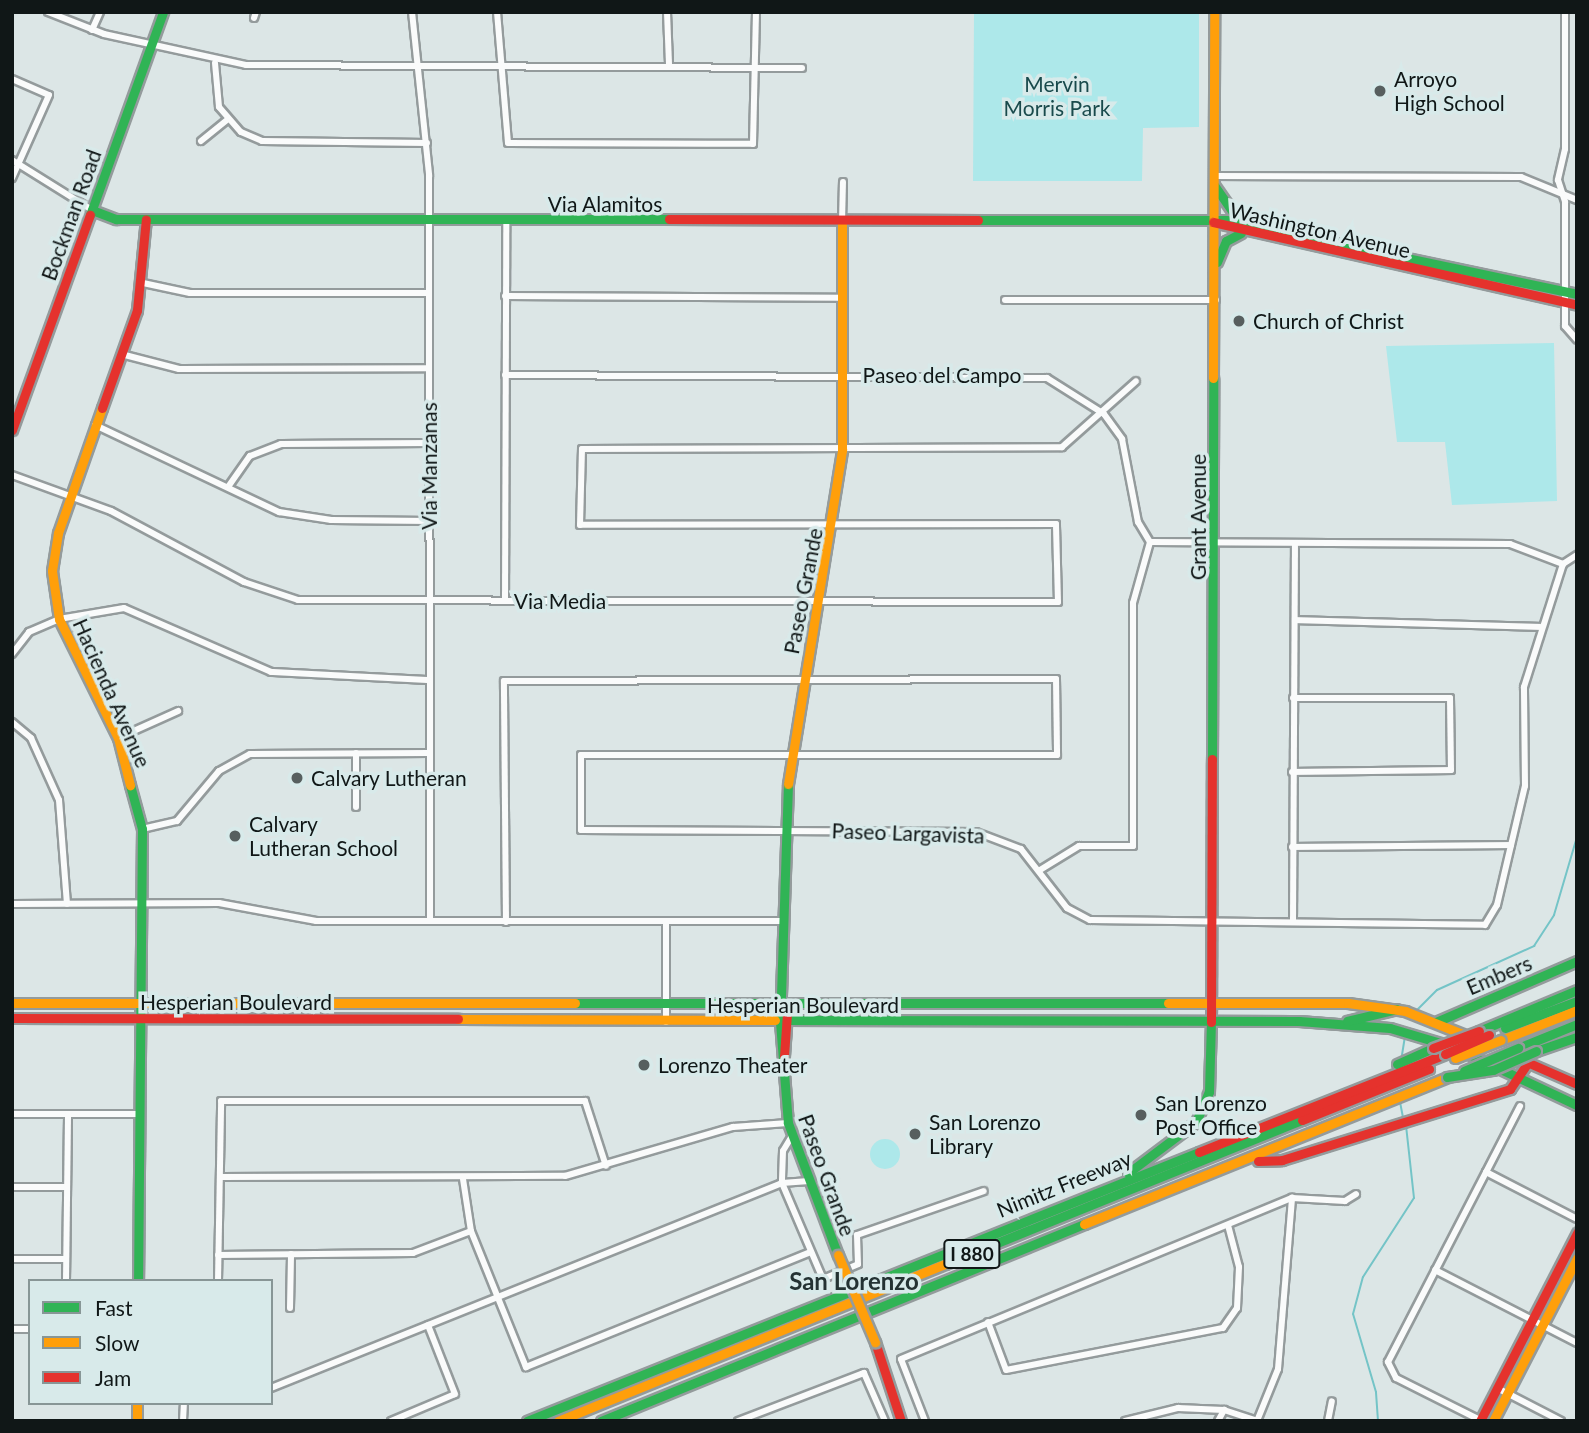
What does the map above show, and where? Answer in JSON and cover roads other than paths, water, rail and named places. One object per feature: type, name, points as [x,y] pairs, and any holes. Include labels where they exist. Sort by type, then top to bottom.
[{"type":"main road","name":"Bockman Road","points":[[13,428],[163,12]]},
{"type":"main road","name":"Grant Avenue","points":[[1119,1180],[1196,1122],[1209,1092],[1216,923],[1214,12]]},
{"type":"main road","points":[[1213,179],[1228,212],[1242,229],[1226,241],[1216,264]]},
{"type":"main road","name":"Via Alamitos","points":[[92,210],[146,219],[1213,222]]},
{"type":"main road","name":"Hacienda Avenue","points":[[138,1279],[144,1019],[142,829],[118,738],[59,619],[54,552],[70,496],[121,354],[143,283],[146,219]]},
{"type":"main road","name":"Paseo Grande","points":[[842,222],[842,450],[822,602],[789,754],[785,830],[784,1056],[788,1123],[792,1136],[875,1342],[901,1421]]},
{"type":"main road","name":"Washington Avenue","points":[[1213,222],[1565,297],[1577,305]]},
{"type":"main road","name":"Washington Avenue","points":[[1565,297],[1577,294]]},
{"type":"main road","name":"Embers","points":[[1436,1022],[1577,961]]},
{"type":"main road","points":[[1385,1077],[1413,1066],[1433,1048],[1577,990]]},
{"type":"main road","name":"I 880","points":[[558,1421],[1385,1077],[1577,1001]]},
{"type":"main road","name":"Hesperian Boulevard","points":[[12,1003],[666,1006],[1213,1004],[1397,1009],[1422,1016],[1577,1084]]},
{"type":"main road","points":[[12,1010],[41,1003]]},
{"type":"main road","points":[[257,1019],[284,1005]]},
{"type":"main road","points":[[1344,1022],[1397,1009]]},
{"type":"main road","name":"I 880","points":[[1413,1066],[1455,1058],[1577,1010]]},
{"type":"main road","name":"Hesperian Boulevard","points":[[12,1018],[1344,1022],[1413,1033],[1577,1105]]},
{"type":"main road","name":"I 880","points":[[601,1421],[1250,1161],[1385,1102],[1577,1024]]},
{"type":"main road","points":[[1447,1077],[1493,1069],[1577,1037]]},
{"type":"main road","points":[[1250,1161],[1282,1160],[1510,1089],[1520,1080],[1528,1062]]},
{"type":"main road","name":"Nimitz Freeway","points":[[527,1421],[1119,1180],[1385,1077]]},
{"type":"main road","points":[[1480,1421],[1577,1233]]},
{"type":"main road","points":[[1493,1421],[1577,1258]]},
{"type":"street","points":[[48,12],[92,30],[152,43],[215,63],[802,68]]},
{"type":"street","points":[[92,30],[100,12]]},
{"type":"street","name":"Via Manzanas","points":[[412,12],[426,142],[429,218],[430,921]]},
{"type":"street","points":[[497,12],[508,143],[753,144],[756,12]]},
{"type":"street","points":[[667,12],[669,65]]},
{"type":"street","points":[[1565,12],[1566,94],[1561,193],[1566,326],[1577,340]]},
{"type":"street","points":[[215,63],[214,90],[227,120],[262,141],[426,142]]},
{"type":"street","points":[[12,79],[48,95],[15,162],[12,178]]},
{"type":"street","points":[[1566,94],[1577,94]]},
{"type":"street","points":[[201,141],[227,120]]},
{"type":"street","name":"Via Alamitos","points":[[15,162],[92,210]]},
{"type":"street","points":[[1213,179],[1521,177],[1577,201]]},
{"type":"street","name":"Paseo Grande","points":[[842,222],[843,182]]},
{"type":"street","points":[[505,600],[506,221]]},
{"type":"street","points":[[143,283],[190,293],[429,293]]},
{"type":"street","points":[[505,296],[842,298]]},
{"type":"street","points":[[1005,300],[1216,300]]},
{"type":"street","points":[[121,354],[179,369],[429,368]]},
{"type":"street","name":"Paseo del Campo","points":[[505,375],[1025,374],[1072,389],[1104,414],[1130,460],[1138,522],[1150,542]]},
{"type":"street","points":[[833,526],[580,525],[582,449],[1062,447],[1104,414],[1136,381]]},
{"type":"street","points":[[96,425],[228,487],[301,517],[430,521]]},
{"type":"street","points":[[228,487],[250,456],[281,444],[429,443]]},
{"type":"street","name":"Via Media","points":[[12,475],[70,496],[271,593],[332,603],[505,600],[1058,602],[1056,524],[833,526]]},
{"type":"street","points":[[1040,870],[1079,846],[1133,846],[1133,603],[1150,542],[1215,546],[1510,544],[1563,564]]},
{"type":"street","points":[[1293,922],[1295,546]]},
{"type":"street","points":[[1292,847],[1511,845],[1525,786],[1524,687],[1540,627],[1563,564],[1577,555]]},
{"type":"street","points":[[12,654],[29,632],[59,619],[124,608],[271,672],[429,680]]},
{"type":"street","points":[[1295,620],[1540,627]]},
{"type":"street","points":[[506,922],[504,681],[1056,679],[1057,755],[789,754]]},
{"type":"street","points":[[1292,772],[1451,770],[1450,698],[1293,698]]},
{"type":"street","points":[[118,738],[178,711]]},
{"type":"street","points":[[12,722],[31,738],[59,800],[67,904]]},
{"type":"street","points":[[142,829],[189,811],[233,760],[356,753],[429,753]]},
{"type":"street","points":[[356,753],[356,807]]},
{"type":"street","name":"Paseo Largavista","points":[[789,754],[581,755],[581,830],[986,833],[1021,849],[1040,870],[1062,902],[1080,917],[1216,923],[1485,925],[1497,905],[1511,845]]},
{"type":"street","points":[[12,904],[219,903],[316,921],[784,921]]},
{"type":"street","points":[[666,923],[666,1022]]},
{"type":"street","points":[[218,1279],[221,1101],[585,1101],[606,1166]]},
{"type":"street","points":[[1480,1421],[1388,1370],[1435,1270],[1520,1106]]},
{"type":"street","points":[[12,1114],[140,1114]]},
{"type":"street","points":[[66,1279],[68,1114]]},
{"type":"street","points":[[220,1177],[463,1179],[565,1176],[733,1127],[788,1123]]},
{"type":"street","points":[[792,1136],[783,1151],[782,1183],[823,1279],[858,1264],[857,1235],[984,1191]]},
{"type":"street","points":[[1486,1172],[1577,1219]]},
{"type":"street","points":[[463,1179],[471,1231],[526,1367],[811,1252]]},
{"type":"street","points":[[273,1387],[782,1183],[809,1181]]},
{"type":"street","points":[[12,1187],[67,1187]]},
{"type":"street","points":[[925,1421],[901,1359],[1292,1198],[1345,1201],[1356,1194]]},
{"type":"street","points":[[1125,1421],[1178,1408],[1224,1410],[1257,1421],[1278,1369],[1292,1198]]},
{"type":"street","points":[[988,1322],[1006,1370],[1223,1328],[1237,1308],[1239,1267],[1228,1225]]},
{"type":"street","points":[[218,1255],[413,1254],[471,1231]]},
{"type":"street","points":[[290,1308],[291,1254]]},
{"type":"street","points":[[12,1259],[66,1259]]},
{"type":"street","points":[[1435,1270],[1577,1343]]},
{"type":"street","points":[[391,1421],[456,1394],[428,1325]]},
{"type":"street","points":[[738,1421],[864,1373],[885,1421]]},
{"type":"street","points":[[1497,1388],[1561,1421]]},
{"type":"street","points":[[1328,1421],[1332,1401]]},
{"type":"street","points":[[1218,1421],[1224,1410]]},
{"type":"waterway","points":[[1415,1012],[1437,990],[1534,946],[1554,915],[1577,837]]},
{"type":"waterway","points":[[1402,1055],[1405,1036]]},
{"type":"waterway","points":[[1400,1102],[1403,1117]]},
{"type":"waterway","points":[[1378,1421],[1376,1392],[1353,1314],[1363,1277],[1414,1198],[1406,1126]]},
{"type":"place","name":"Arroyo High School","points":[[1380,91]]},
{"type":"place","name":"Church of Christ","points":[[1239,321]]},
{"type":"place","name":"Calvary Lutheran","points":[[297,778]]},
{"type":"place","name":"Calvary Lutheran School","points":[[235,836]]},
{"type":"place","name":"Lorenzo Theater","points":[[644,1065]]},
{"type":"place","name":"San Lorenzo Post Office","points":[[1141,1115]]},
{"type":"place","name":"San Lorenzo Library","points":[[915,1134]]},
{"type":"district","name":"San Lorenzo","points":[[854,1281]]},
{"type":"park label","name":"Mervin Morris Park","points":[[1057,96]]}]
